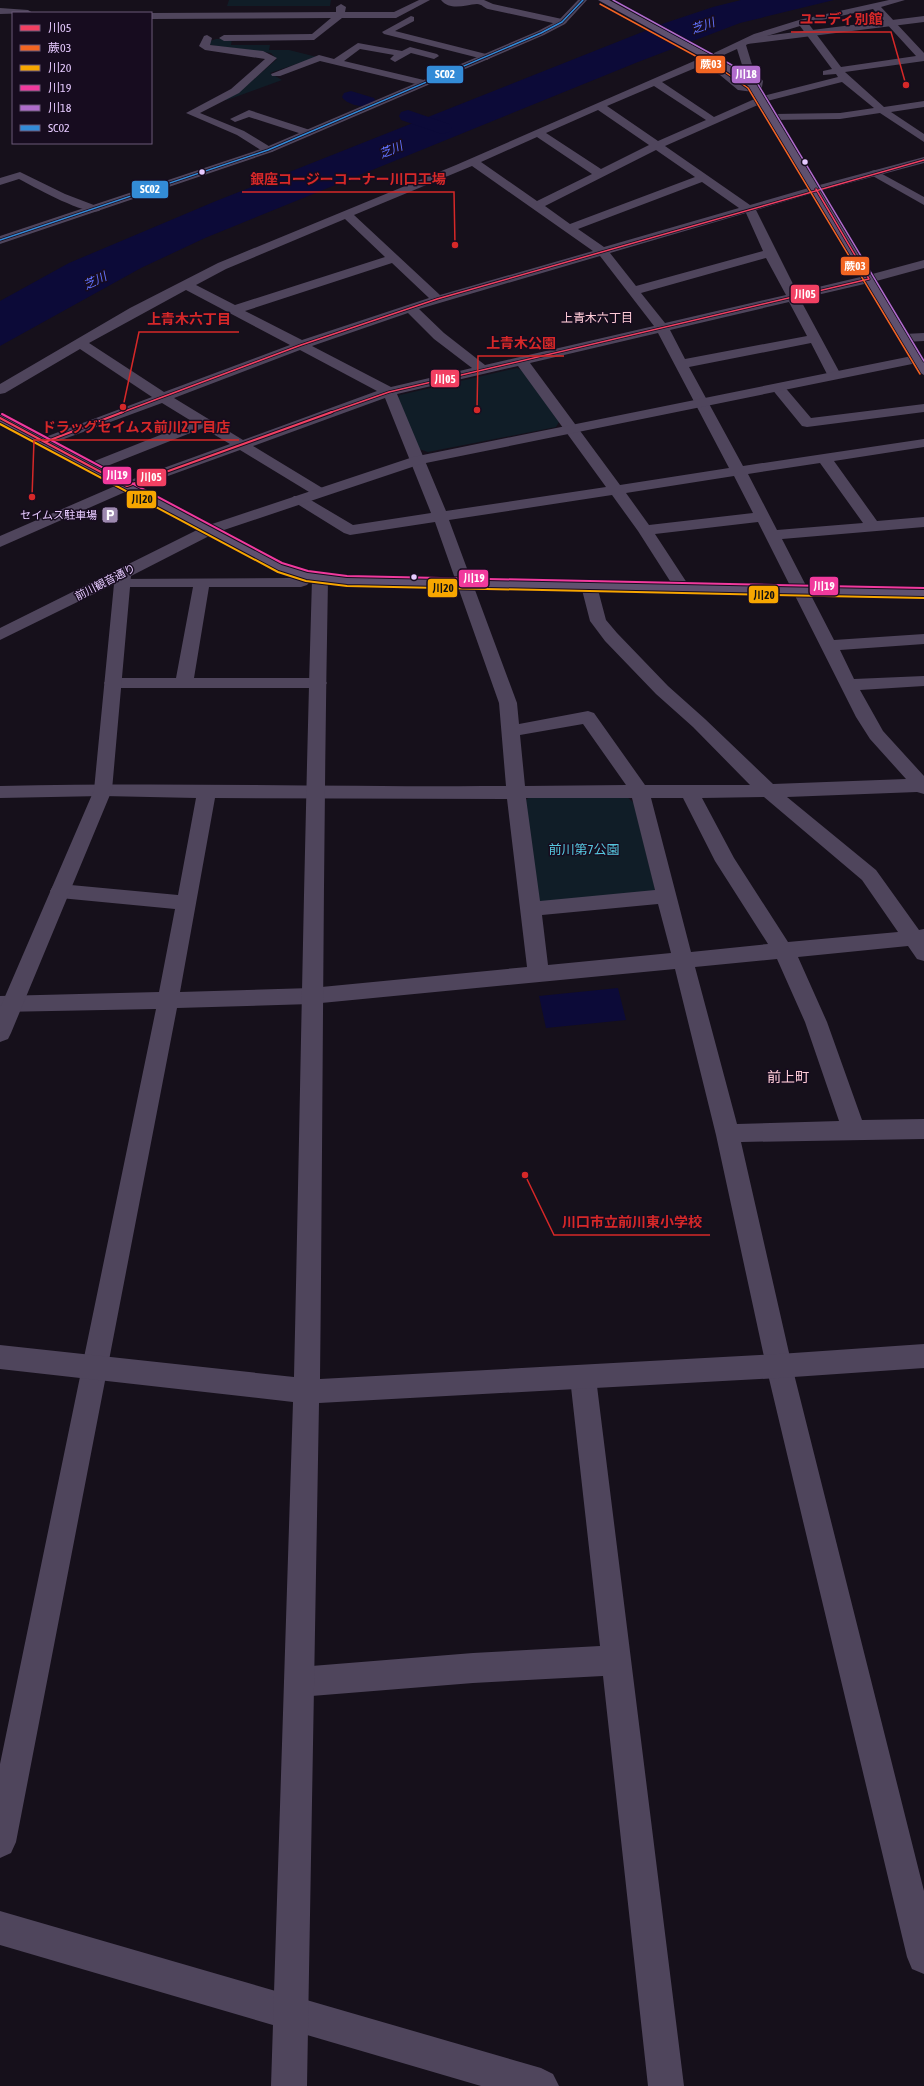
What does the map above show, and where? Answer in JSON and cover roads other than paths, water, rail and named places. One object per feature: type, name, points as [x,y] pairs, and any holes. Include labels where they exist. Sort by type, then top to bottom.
[{"type":"main road","points":[[602,0],[728,68],[757,91],[920,365]]},
{"type":"main road","points":[[0,418],[280,568],[314,577],[347,581],[466,585],[924,592]]},
{"type":"street","points":[[152,16],[210,26],[314,37],[340,15],[342,0]]},
{"type":"street","points":[[210,26],[340,15],[396,15],[426,0]]},
{"type":"street","points":[[445,0],[450,3],[473,4],[478,1],[488,4],[488,6],[562,22]]},
{"type":"street","points":[[0,240],[268,150],[541,33],[562,22],[583,0]]},
{"type":"street","points":[[717,55],[744,43],[802,22],[902,0]]},
{"type":"street","points":[[874,5],[924,58]]},
{"type":"street","points":[[0,11],[14,12]]},
{"type":"street","points":[[411,19],[387,32],[487,57]]},
{"type":"street","points":[[744,43],[924,19]]},
{"type":"street","points":[[802,22],[840,74],[882,110],[924,139]]},
{"type":"street","points":[[210,26],[204,46],[208,48],[263,54],[272,58],[235,91],[191,112],[235,129],[257,140],[268,150]]},
{"type":"street","points":[[538,205],[657,146],[714,121],[757,91],[758,81],[748,68],[744,43]]},
{"type":"street","points":[[324,72],[340,63],[358,46],[399,57],[410,50],[469,64]]},
{"type":"street","points":[[276,74],[319,58],[424,83]]},
{"type":"street","points":[[0,390],[185,284],[222,266],[472,161],[702,61],[723,73],[742,88],[757,91],[924,58]]},
{"type":"street","points":[[654,81],[714,121]]},
{"type":"street","points":[[773,117],[840,116],[924,104]]},
{"type":"street","points":[[598,105],[750,210],[770,253],[834,375]]},
{"type":"street","points":[[235,118],[249,113],[309,133]]},
{"type":"street","points":[[537,132],[600,174]]},
{"type":"street","points":[[45,442],[301,345],[436,299],[750,210],[816,189],[924,160]]},
{"type":"street","points":[[472,161],[538,205],[602,252],[662,328],[772,534],[848,685],[876,735],[923,786]]},
{"type":"street","points":[[875,173],[924,202]]},
{"type":"street","points":[[0,182],[20,175],[61,196],[95,209]]},
{"type":"street","points":[[569,228],[703,178]]},
{"type":"street","points":[[346,214],[436,299]]},
{"type":"street","points":[[634,291],[770,253]]},
{"type":"street","points":[[234,310],[394,259]]},
{"type":"street","points":[[0,542],[127,486],[388,392],[794,297],[924,264]]},
{"type":"street","points":[[185,284],[388,392],[440,515],[508,703],[516,791],[539,975]]},
{"type":"street","points":[[410,308],[439,336],[483,370]]},
{"type":"street","points":[[904,338],[924,337]]},
{"type":"street","points":[[682,364],[815,338]]},
{"type":"street","points":[[80,343],[162,397],[243,444],[320,492]]},
{"type":"street","points":[[522,361],[645,530],[684,589]]},
{"type":"street","name":"前川観音通り","points":[[0,635],[122,577],[210,530],[418,460],[778,388],[834,375],[920,365]]},
{"type":"street","points":[[778,388],[807,423],[924,408]]},
{"type":"street","points":[[92,467],[205,422]]},
{"type":"street","points":[[299,499],[350,530],[440,515],[924,443]]},
{"type":"street","points":[[824,458],[873,526]]},
{"type":"street","points":[[645,530],[763,517]]},
{"type":"street","points":[[772,534],[924,522]]},
{"type":"street","points":[[0,1033],[6,1005],[60,891],[103,790],[122,577],[202,583],[290,584],[314,577],[318,683],[311,996],[312,1072],[306,1391],[289,2086]]},
{"type":"street","points":[[184,684],[202,583]]},
{"type":"street","points":[[589,586],[598,621],[611,637],[662,690],[768,791],[869,875],[921,943]]},
{"type":"street","points":[[829,646],[924,639]]},
{"type":"street","points":[[848,685],[924,681]]},
{"type":"street","points":[[112,683],[318,683]]},
{"type":"street","points":[[511,731],[588,717],[638,790],[728,1135],[779,1366],[924,1957]]},
{"type":"street","points":[[0,792],[103,790],[207,790],[315,793],[638,790],[768,791],[923,786]]},
{"type":"street","points":[[0,1842],[168,1000],[207,790]]},
{"type":"street","points":[[690,790],[692,797],[725,861],[789,960],[816,1022],[854,1131]]},
{"type":"street","points":[[60,891],[187,903]]},
{"type":"street","points":[[531,909],[666,896]]},
{"type":"street","points":[[6,1005],[311,996],[783,952],[921,943]]},
{"type":"street","points":[[728,1135],[745,1132],[924,1129]]},
{"type":"street","points":[[0,1357],[95,1369],[306,1391],[334,1391],[583,1378],[924,1356]]},
{"type":"street","points":[[583,1378],[666,2086]]},
{"type":"street","points":[[299,1682],[473,1668],[616,1660]]},
{"type":"street","points":[[0,1928],[541,2086]]},
{"type":"water","name":"芝川","points":[[741,0],[834,0],[740,23],[638,62],[205,238],[141,268],[0,346],[0,301],[69,263],[216,201],[665,23],[713,7]]},
{"type":"water","points":[[618,988],[626,1020],[546,1028],[539,996]]},
{"type":"waterway","points":[[351,97],[367,102]]},
{"type":"waterway","points":[[408,116],[442,128]]},
{"type":"place","name":"ユニディ別館","points":[[906,85]]},
{"type":"place","name":"銀座コージーコーナー川口工場","points":[[455,245]]},
{"type":"place","name":"上青木六丁目","points":[[123,407]]},
{"type":"place","name":"上青木公園","points":[[477,410]]},
{"type":"place","name":"ドラッグセイムス前川2丁目店","points":[[32,497]]},
{"type":"place","name":"セイムス駐車場","points":[[110,515]]},
{"type":"place","name":"川口市立前川東小学校","points":[[525,1175]]},
{"type":"district","name":"上青木六丁目","points":[[597,318]]},
{"type":"district","name":"前上町","points":[[788,1077]]},
{"type":"park label","name":"前川第7公園","points":[[584,849]]}]
